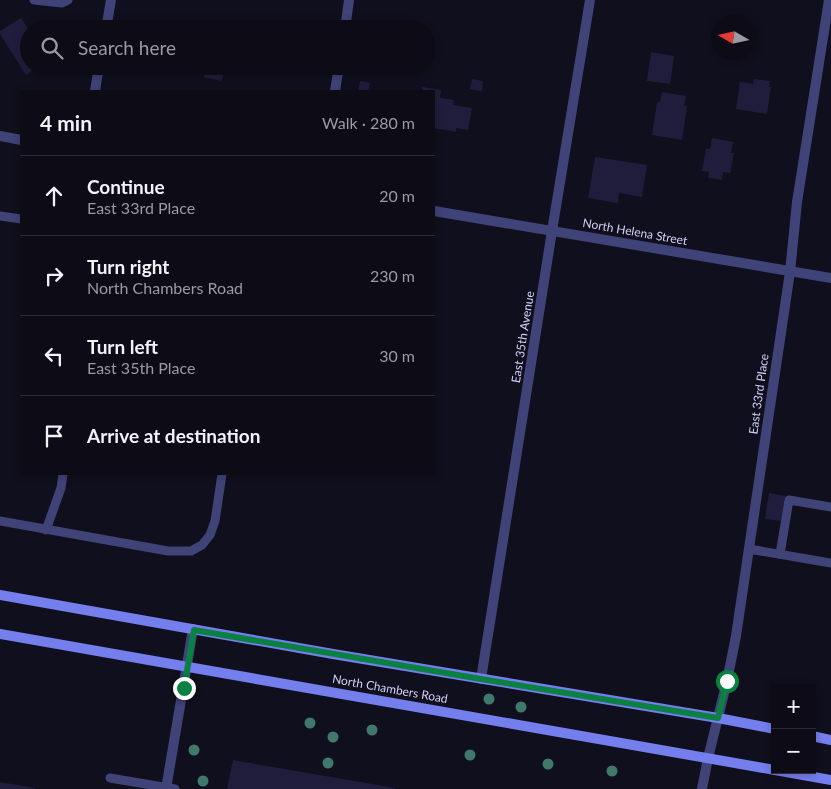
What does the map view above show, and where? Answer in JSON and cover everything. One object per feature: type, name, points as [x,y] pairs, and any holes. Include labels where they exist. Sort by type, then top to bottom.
[{"type":"main road","name":"North Chambers Road","points":[[0,595],[771,728]]},
{"type":"main road","name":"North Chambers Road","points":[[0,635],[771,769]]},
{"type":"main road","points":[[816,737],[831,740]]},
{"type":"main road","name":"North Chambers Road","points":[[797,774],[831,780]]},
{"type":"street","points":[[108,20],[111,0]]},
{"type":"street","points":[[346,20],[349,0]]},
{"type":"street","name":"East 35th Avenue","points":[[481,679],[590,0]]},
{"type":"street","name":"East 33rd Place","points":[[702,789],[736,636],[790,272],[797,202],[830,0]]},
{"type":"street","points":[[95,90],[98,75]]},
{"type":"street","points":[[335,90],[338,75]]},
{"type":"street","points":[[0,136],[20,140]]},
{"type":"street","name":"North Helena Street","points":[[435,211],[831,278]]},
{"type":"street","points":[[169,788],[194,630]]},
{"type":"lane","points":[[34,0],[62,3],[68,0]]},
{"type":"lane","points":[[0,216],[20,220]]},
{"type":"lane","points":[[46,530],[61,488],[63,475]]},
{"type":"lane","points":[[0,522],[168,551],[191,550],[202,545],[210,535],[222,475]]},
{"type":"lane","points":[[780,554],[789,500],[831,507]]},
{"type":"lane","points":[[749,549],[831,563]]},
{"type":"lane","points":[[110,778],[169,788]]},
{"type":"building","points":[[21,18],[22,20],[20,20],[20,66],[0,34],[0,31]]},
{"type":"building","points":[[651,52],[674,56],[670,84],[647,81]]},
{"type":"building","points":[[204,75],[223,75],[222,81],[204,77]]},
{"type":"building","points":[[472,79],[483,81],[482,91],[470,89]]},
{"type":"building","points":[[754,79],[770,81],[769,87],[771,87],[767,114],[736,109],[740,82],[753,84]]},
{"type":"building","points":[[360,81],[370,83],[368,90],[358,90]]},
{"type":"building","points":[[422,87],[441,90],[440,98],[454,100],[453,105],[472,108],[468,130],[456,128],[456,132],[435,128],[435,90],[422,90]]},
{"type":"building","points":[[662,92],[686,96],[684,106],[687,106],[682,140],[652,135],[657,102],[660,102]]},
{"type":"building","points":[[712,138],[733,142],[731,153],[734,153],[730,173],[723,172],[722,180],[708,178],[709,172],[702,171],[706,149],[710,149]]},
{"type":"building","points":[[595,157],[647,165],[642,197],[619,193],[618,203],[588,198]]},
{"type":"building","points":[[769,493],[785,496],[781,521],[765,519]]},
{"type":"building","points":[[233,760],[395,788],[395,789],[227,789]]},
{"type":"building","points":[[0,782],[35,788],[35,789],[0,789]]},
{"type":"route","points":[[184,688],[194,630],[718,718],[727,681]]}]
